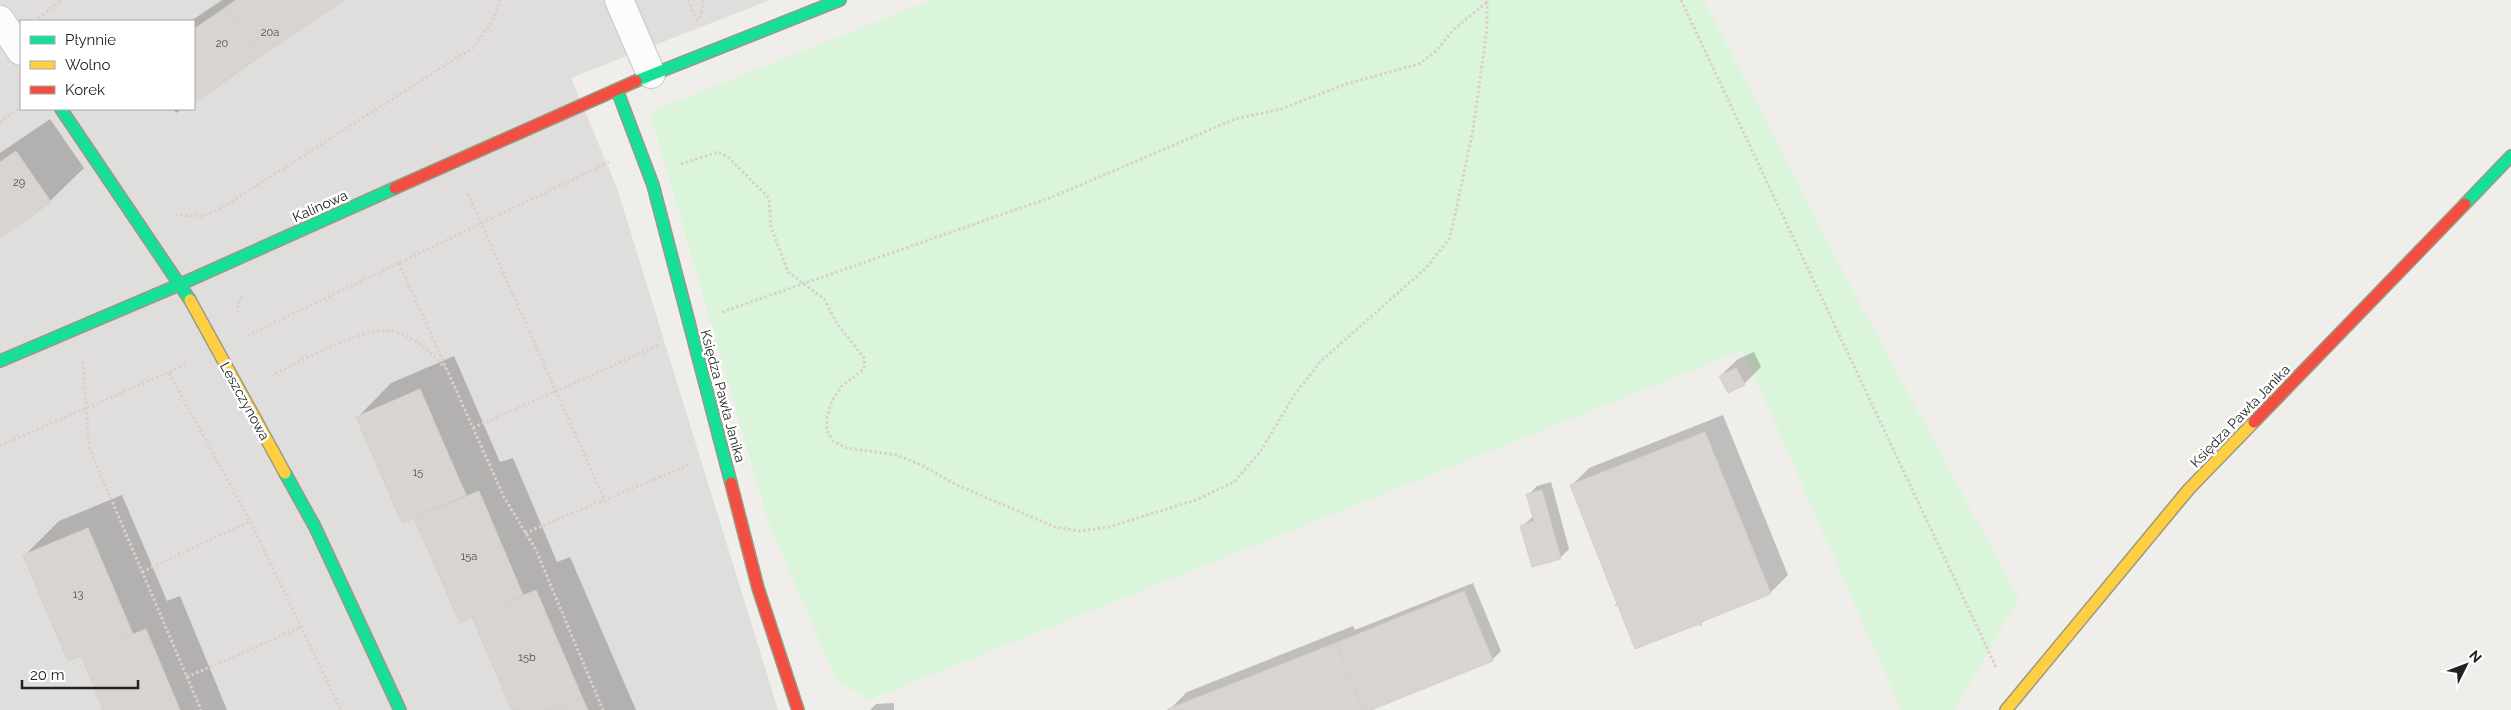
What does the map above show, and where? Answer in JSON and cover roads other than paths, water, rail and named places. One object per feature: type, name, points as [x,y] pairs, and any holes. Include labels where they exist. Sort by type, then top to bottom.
[{"type":"street","points":[[619,0],[651,74]]},
{"type":"street","name":"Kalinowa","points":[[0,361],[181,284],[651,74],[840,0]]},
{"type":"street","points":[[0,20],[20,50]]},
{"type":"street","name":"Księdza Pawła Janika","points":[[617,90],[648,174],[758,588],[789,688],[798,710]]},
{"type":"street","name":"Leszczynowa","points":[[62,110],[181,284],[314,527],[400,710]]},
{"type":"street","name":"Księdza Pawła Janika","points":[[2011,707],[2189,490],[2511,156]]}]
